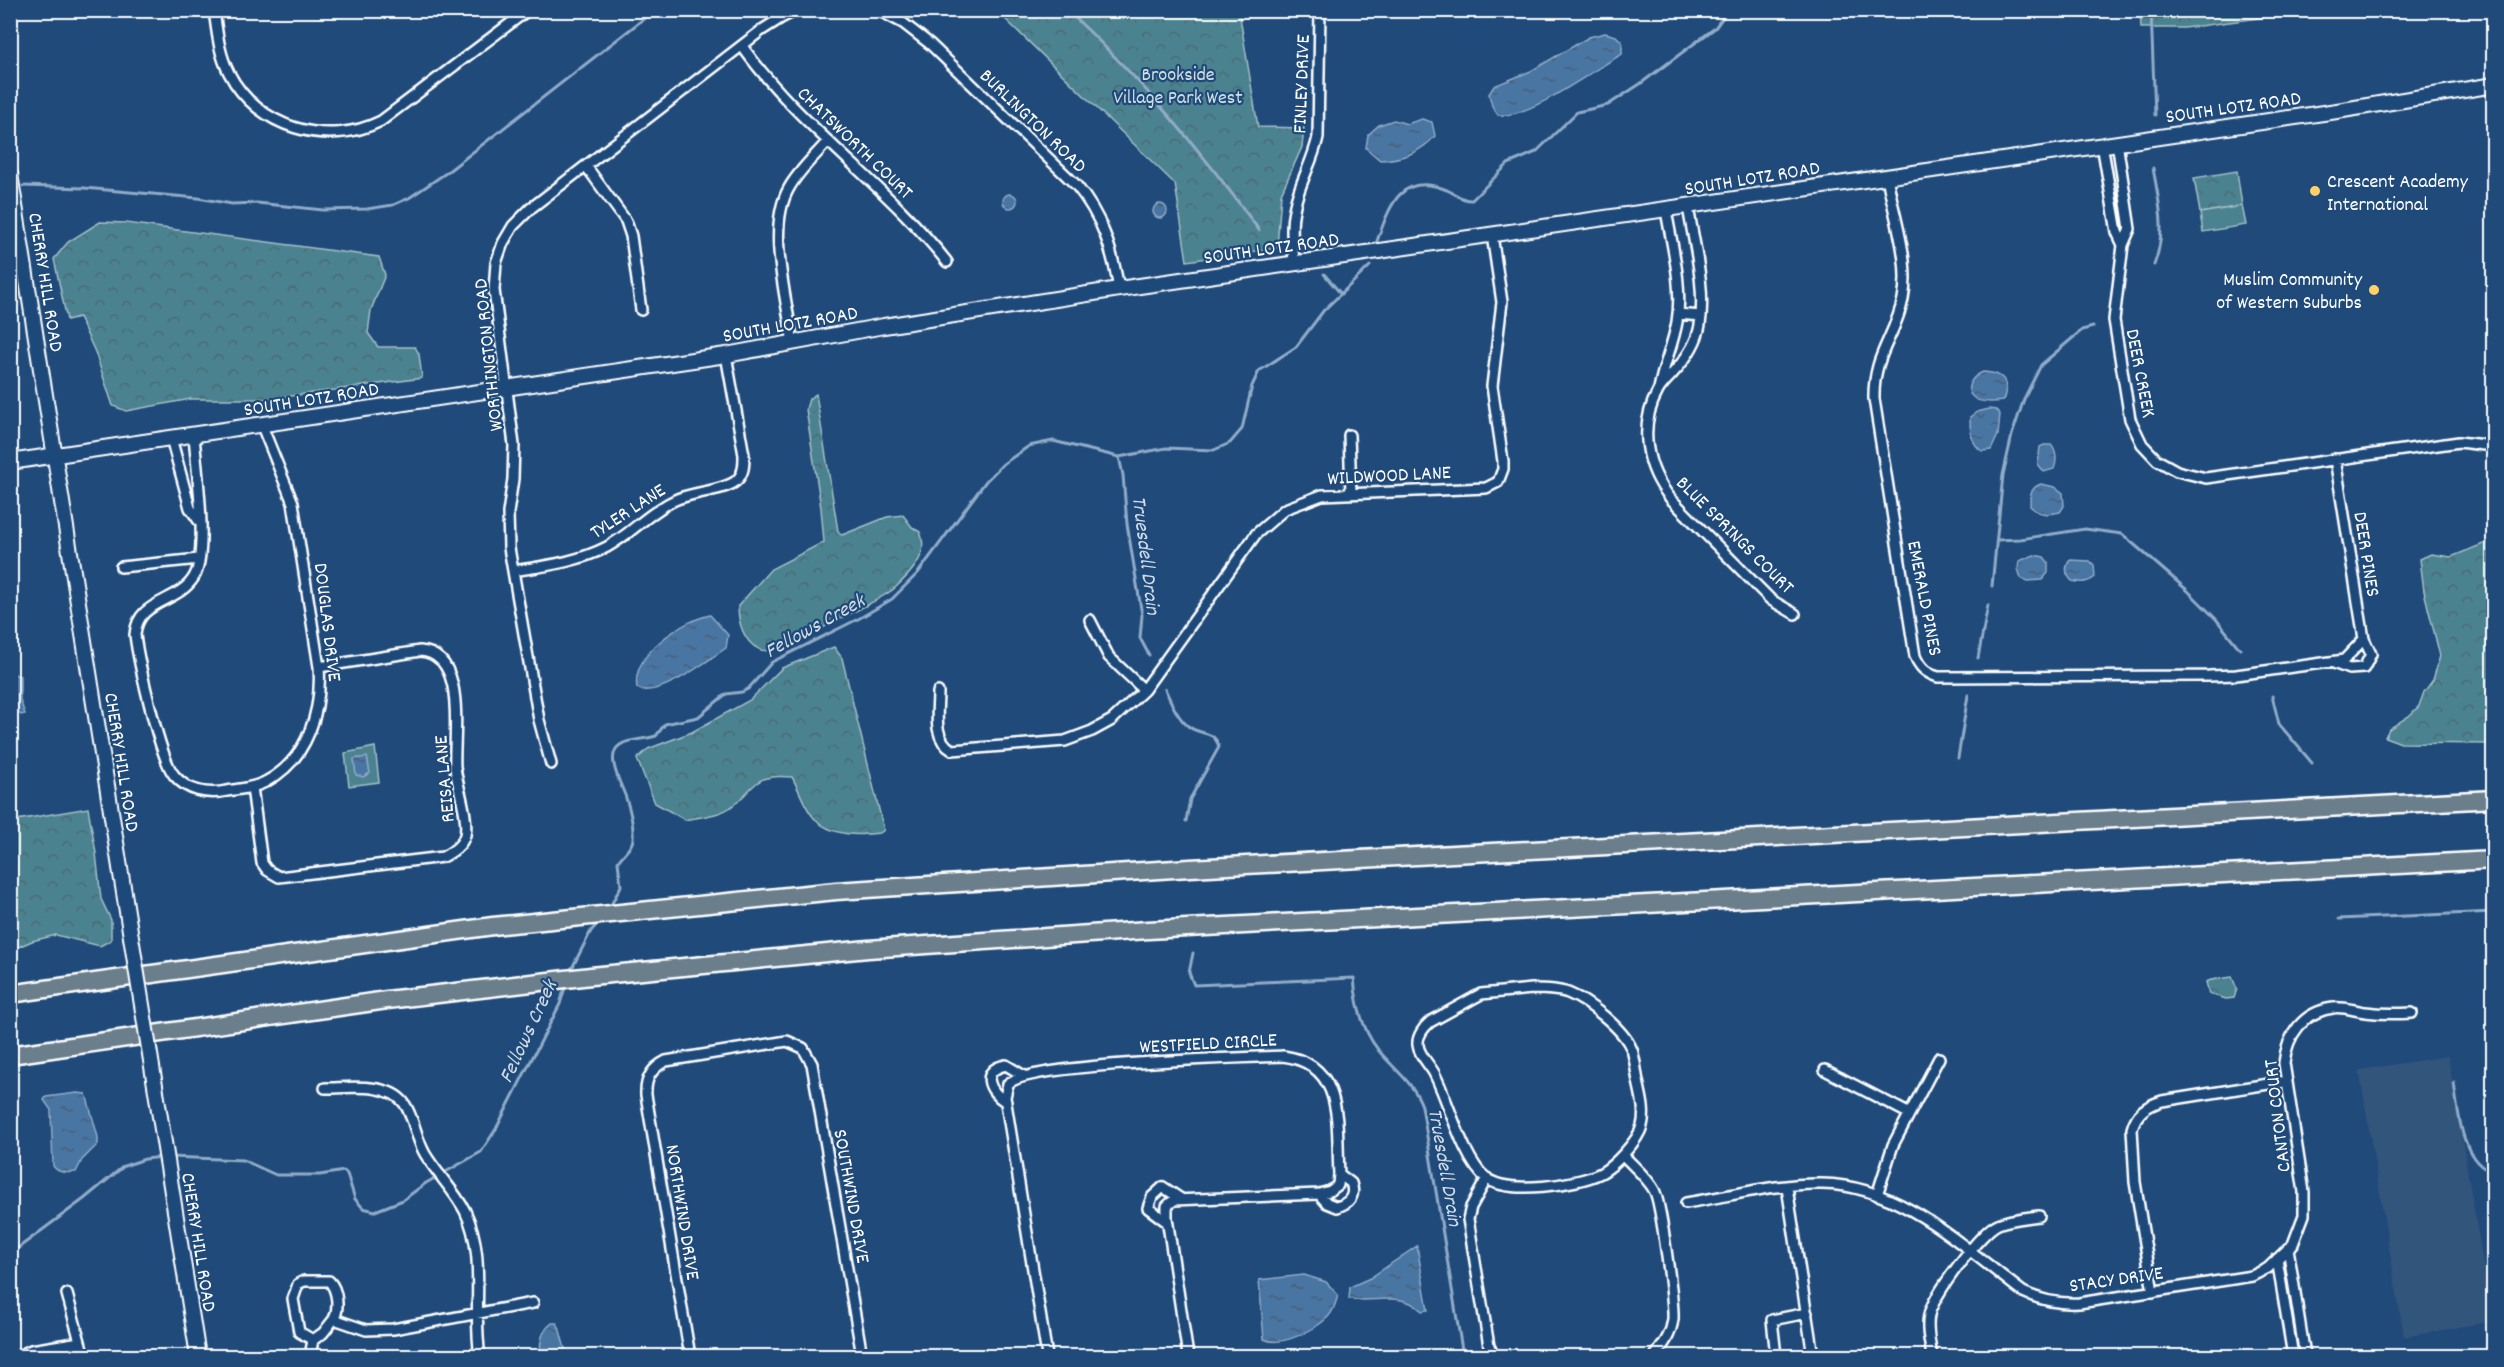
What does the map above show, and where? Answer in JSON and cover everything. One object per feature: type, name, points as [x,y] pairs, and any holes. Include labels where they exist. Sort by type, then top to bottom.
[{"type":"highway","points":[[10,994],[300,951],[578,917],[836,891],[1190,868],[2493,799]]},
{"type":"highway","points":[[10,1055],[387,1000],[591,976],[868,949],[1112,932],[2493,860]]},
{"type":"street","points":[[214,10],[225,63],[246,98],[258,109],[282,124],[306,132],[331,134],[361,129],[381,121],[528,10]]},
{"type":"street","name":"WORTHINGTON ROAD","points":[[551,764],[539,720],[508,531],[515,455],[494,290],[499,253],[507,235],[521,217],[742,46],[781,18],[797,10]]},
{"type":"street","name":"BURLINGTON ROAD","points":[[878,10],[903,23],[930,44],[1087,197],[1106,234],[1119,288]]},
{"type":"street","name":"FINLEY DRIVE","points":[[1294,263],[1291,229],[1294,208],[1318,137],[1320,10]]},
{"type":"street","name":"CHATSWORTH COURT","points":[[742,46],[772,86],[921,230],[947,262]]},
{"type":"street","name":"SOUTH LOTZ ROAD","points":[[10,462],[726,355],[884,326],[1119,288],[1666,210],[2328,112],[2493,85]]},
{"type":"street","points":[[794,344],[777,234],[779,215],[784,198],[793,181],[828,141]]},
{"type":"street","name":"DEER CREEK","points":[[2117,142],[2130,229],[2123,245],[2114,311],[2115,328],[2130,420],[2148,452],[2171,469],[2206,478],[2459,442],[2484,445]]},
{"type":"street","name":"DEER CREEK","points":[[2102,144],[2117,232],[2123,245]]},
{"type":"street","points":[[586,166],[626,221],[631,236],[642,310]]},
{"type":"street","name":"CHERRY HILL ROAD","points":[[10,174],[198,1356]]},
{"type":"street","name":"EMERALD PINES","points":[[1887,177],[1904,262],[1905,286],[1900,310],[1876,367],[1874,399],[1913,647],[1918,663],[1928,674],[1950,677],[2236,675],[2344,660],[2364,639]]},
{"type":"street","name":"BLUE SPRINGS COURT","points":[[1688,206],[1701,291],[1701,316],[1692,347],[1675,372],[1659,389],[1650,413],[1647,432],[1648,452],[1657,480],[1671,499],[1771,600],[1795,614]]},
{"type":"street","points":[[1659,389],[1675,334],[1678,314],[1678,280],[1666,210]]},
{"type":"street","name":"WILDWOOD LANE","points":[[938,692],[939,735],[947,748],[958,751],[1045,744],[1074,738],[1112,720],[1144,690],[1256,534],[1285,509],[1312,497],[1351,492],[1486,488],[1498,482],[1502,476],[1503,461],[1492,386],[1502,302],[1492,235]]},
{"type":"street","points":[[1678,314],[1701,316]]},
{"type":"street","name":"TYLER LANE","points":[[513,571],[564,562],[591,554],[622,537],[650,514],[673,501],[698,491],[727,486],[737,480],[743,472],[744,455],[726,355]]},
{"type":"street","name":"DOUGLAS DRIVE","points":[[194,435],[200,523],[200,559],[197,571],[187,587],[141,614],[135,629],[166,762],[173,774],[187,786],[201,792],[219,793],[252,787],[272,777],[291,760],[304,743],[316,714],[320,692],[320,667],[293,503],[262,426]]},
{"type":"street","points":[[1349,435],[1351,492]]},
{"type":"street","name":"DOUGLAS DRIVE","points":[[171,438],[190,508],[200,523]]},
{"type":"street","name":"DEER PINES","points":[[2329,662],[2349,669],[2364,668],[2371,654],[2364,639],[2336,459]]},
{"type":"street","points":[[121,567],[200,559]]},
{"type":"street","points":[[1090,620],[1109,657],[1144,690]]},
{"type":"street","name":"REISA LANE","points":[[252,787],[262,863],[267,870],[279,877],[443,857],[462,843],[465,828],[456,767],[455,701],[445,663],[429,652],[420,651],[320,667]]},
{"type":"street","points":[[1532,989],[1553,989],[1568,993],[1599,1012],[1624,1036],[1632,1048],[1643,1117],[1638,1133],[1623,1155],[1603,1172],[1586,1179],[1517,1188],[1487,1178],[1470,1155],[1451,1118],[1434,1072],[1418,1047],[1421,1033],[1430,1022],[1481,994],[1532,989]]},
{"type":"street","name":"CANTON COURT","points":[[2277,1259],[2288,1248],[2301,1227],[2305,1201],[2284,1063],[2290,1038],[2304,1020],[2335,1007],[2382,1014],[2412,1013]]},
{"type":"street","name":"NORTHWIND DRIVE","points":[[690,1356],[646,1095],[650,1074],[658,1065],[666,1061],[782,1041],[800,1046]]},
{"type":"street","name":"SOUTHWIND DRIVE","points":[[800,1046],[808,1054],[812,1064],[862,1356]]},
{"type":"street","name":"WESTFIELD CIRCLE","points":[[1047,1356],[1006,1102],[992,1090],[989,1084],[991,1074],[996,1068],[1006,1065],[1024,1076],[1095,1065],[1293,1058],[1318,1069],[1329,1085],[1335,1102],[1339,1174],[1351,1183],[1352,1195],[1349,1200],[1337,1207],[1327,1203],[1319,1194],[1181,1199],[1163,1187],[1152,1197],[1148,1208],[1167,1222]]},
{"type":"street","points":[[1877,1195],[1888,1157],[1908,1113],[1939,1058]]},
{"type":"street","points":[[1825,1070],[1908,1113]]},
{"type":"street","points":[[1006,1102],[1005,1092],[1008,1084],[1015,1078],[1024,1076]]},
{"type":"street","points":[[2153,1292],[2135,1182],[2132,1129],[2134,1120],[2146,1107],[2162,1101],[2287,1082]]},
{"type":"street","points":[[325,1088],[379,1089],[396,1096],[404,1104],[424,1153],[450,1187],[471,1226],[477,1268],[477,1333],[480,1356]]},
{"type":"street","points":[[1623,1155],[1656,1192],[1673,1304],[1673,1319],[1667,1341],[1655,1356]]},
{"type":"street","points":[[1319,1194],[1335,1189],[1339,1174]]},
{"type":"street","points":[[1487,1178],[1471,1207],[1468,1219],[1489,1346],[1494,1356]]},
{"type":"street","name":"STACY DRIVE","points":[[1686,1203],[1807,1184],[1836,1185],[1877,1195],[1921,1215],[2023,1292],[2050,1302],[2078,1303],[2252,1276],[2268,1268],[2277,1259]]},
{"type":"street","points":[[1787,1186],[1813,1356]]},
{"type":"street","points":[[1181,1199],[1174,1200],[1167,1206],[1167,1222],[1188,1356]]},
{"type":"street","points":[[1932,1356],[1928,1324],[1933,1302],[1970,1252],[1988,1230],[1997,1224],[2039,1216]]},
{"type":"street","points":[[2288,1248],[2306,1356]]},
{"type":"street","points":[[2277,1259],[2293,1356]]},
{"type":"street","points":[[310,1356],[313,1340],[323,1333],[338,1311],[333,1284],[327,1280],[304,1281],[298,1284],[293,1299],[299,1332],[313,1340]]},
{"type":"street","points":[[67,1294],[84,1356]]},
{"type":"street","points":[[334,1319],[366,1330],[393,1329],[533,1303]]},
{"type":"street","points":[[1776,1356],[1772,1320],[1807,1312]]},
{"type":"street","points":[[18,1356],[31,1350],[80,1342]]},
{"type":"shaded area","points":[[2448,1056],[2493,1321],[2404,1337],[2359,1070]]},
{"type":"green space","points":[[2140,10],[2311,11],[2184,28],[2141,28]]},
{"type":"green space","name":"Brookside Village Park West","points":[[997,11],[1239,11],[1258,127],[1304,128],[1302,147],[1281,194],[1277,248],[1187,261],[1175,184]]},
{"type":"green space","points":[[2237,171],[2242,206],[2200,213],[2194,178]]},
{"type":"green space","points":[[2242,206],[2246,225],[2203,232],[2200,213]]},
{"type":"green space","points":[[100,222],[126,223],[379,257],[385,275],[371,310],[368,333],[378,347],[415,347],[419,354],[422,378],[269,399],[191,399],[126,411],[113,406],[95,352],[79,317],[67,320],[54,259],[68,242]]},
{"type":"green space","points":[[816,394],[838,531],[842,535],[887,517],[903,515],[912,527],[920,532],[923,548],[913,569],[888,593],[793,642],[768,651],[762,650],[754,646],[745,636],[740,624],[738,606],[771,569],[824,542],[806,409],[809,399]]},
{"type":"green space","points":[[2493,540],[2493,744],[2401,743],[2385,737],[2389,729],[2409,716],[2419,706],[2424,692],[2433,680],[2440,656],[2424,591],[2420,559],[2431,554],[2451,557]]},
{"type":"green space","points":[[834,647],[842,658],[884,830],[880,833],[854,834],[836,831],[821,824],[810,814],[792,777],[769,777],[762,780],[731,807],[702,817],[685,820],[655,803],[637,759],[648,749],[692,732],[750,700],[782,668]]},
{"type":"green space","points":[[375,747],[379,782],[349,786],[345,753]]},
{"type":"green space","points":[[88,808],[101,899],[111,920],[111,940],[100,946],[56,935],[32,941],[11,950],[11,821]]},
{"type":"green space","points":[[2232,977],[2237,989],[2234,998],[2226,999],[2209,994],[2206,982]]},
{"type":"water","points":[[1605,33],[1616,36],[1622,42],[1622,54],[1543,102],[1511,114],[1498,115],[1492,106],[1489,94],[1494,86],[1531,71],[1589,37]]},
{"type":"water","points":[[1422,119],[1432,122],[1435,136],[1417,151],[1396,158],[1380,160],[1366,148],[1368,135],[1379,125],[1394,120],[1407,124]]},
{"type":"water","points":[[1010,194],[1015,196],[1017,201],[1015,206],[1010,208],[1005,206],[1003,201],[1005,196]]},
{"type":"water","points":[[1157,204],[1163,204],[1167,211],[1163,218],[1157,218],[1153,214],[1153,208]]},
{"type":"water","points":[[1983,372],[1996,374],[2004,379],[2006,388],[2003,401],[1980,401],[1971,394],[1970,383]]},
{"type":"water","points":[[1996,410],[2000,414],[1998,435],[1991,450],[1982,451],[1973,440],[1970,417],[1977,412]]},
{"type":"water","points":[[2051,445],[2056,460],[2054,469],[2044,472],[2038,464],[2040,447]]},
{"type":"water","points":[[2041,484],[2055,487],[2063,493],[2064,506],[2060,512],[2044,514],[2030,506],[2031,492]]},
{"type":"water","points":[[2034,555],[2044,557],[2048,562],[2048,573],[2042,580],[2028,581],[2021,578],[2018,569],[2019,561]]},
{"type":"water","points":[[2070,560],[2090,561],[2094,565],[2095,577],[2085,582],[2072,581],[2066,571]]},
{"type":"water","points":[[710,615],[728,635],[726,648],[669,684],[646,690],[637,688],[637,675],[642,663],[661,641],[686,624]]},
{"type":"water","points":[[11,673],[20,676],[20,700],[25,714],[21,715],[16,711],[11,713]]},
{"type":"water","points":[[367,757],[370,773],[363,777],[356,775],[354,759]]},
{"type":"water","points":[[86,1094],[98,1144],[82,1160],[76,1172],[63,1172],[53,1166],[51,1110],[44,1100],[46,1097]]},
{"type":"water","points":[[1417,1246],[1428,1310],[1422,1311],[1414,1305],[1396,1299],[1349,1299],[1350,1287],[1370,1278]]},
{"type":"water","points":[[1304,1275],[1326,1282],[1338,1295],[1332,1312],[1323,1322],[1298,1336],[1279,1341],[1264,1339],[1259,1280]]},
{"type":"water","points":[[552,1323],[557,1323],[559,1327],[567,1356],[541,1356],[542,1338],[545,1330]]},
{"type":"waterway","points":[[23,186],[84,188],[198,198],[232,204],[257,203],[323,210],[367,209],[393,205],[409,198],[446,173],[655,10]]},
{"type":"waterway","points":[[1067,10],[1120,62],[1169,116],[1215,171],[1259,230]]},
{"type":"waterway","name":"Fellows Creek","points":[[1377,241],[1393,204],[1408,188],[1431,185],[1472,200],[1508,164],[1536,152],[1577,112],[1608,105],[1640,84],[1715,28],[1728,10]]},
{"type":"waterway","points":[[2151,10],[2155,115]]},
{"type":"waterway","points":[[2153,168],[2161,229],[2154,265]]},
{"type":"waterway","name":"Fellows Creek","points":[[609,909],[621,886],[618,862],[631,846],[633,839],[630,813],[614,763],[615,750],[620,745],[628,741],[656,736],[665,724],[698,717],[726,694],[748,689],[772,662],[860,618],[892,599],[918,573],[986,481],[1003,464],[1029,446],[1053,441],[1119,457],[1166,448],[1214,450],[1230,443],[1242,429],[1252,386],[1259,371],[1296,347],[1324,310],[1370,266]]},
{"type":"waterway","points":[[1324,274],[1341,294]]},
{"type":"waterway","points":[[1992,586],[2003,475],[2012,435],[2024,399],[2041,365],[2082,330],[2093,327]]},
{"type":"waterway","name":"Truesdell Drain","points":[[1119,457],[1142,615],[1140,638],[1149,655]]},
{"type":"waterway","points":[[1997,540],[2020,539],[2085,529],[2122,534],[2187,590],[2216,619],[2240,649]]},
{"type":"waterway","points":[[1978,658],[1988,605]]},
{"type":"waterway","name":"Truesdell Drain","points":[[1165,689],[1184,722],[1193,729],[1210,735],[1217,741],[1219,747],[1190,799],[1186,821]]},
{"type":"waterway","points":[[1958,758],[1968,695]]},
{"type":"waterway","points":[[2272,696],[2279,724],[2312,763]]},
{"type":"waterway","points":[[2339,919],[2494,912]]},
{"type":"waterway","name":"Fellows Creek","points":[[570,972],[591,931],[600,921]]},
{"type":"waterway","name":"Truesdell Drain","points":[[1193,953],[1189,973],[1194,985],[1354,978],[1358,1007],[1368,1034],[1379,1051],[1409,1083],[1422,1106],[1463,1356]]},
{"type":"waterway","name":"Fellows Creek","points":[[170,1157],[243,1160],[276,1175],[320,1175],[344,1171],[355,1199],[363,1208],[375,1211],[403,1200],[426,1183],[481,1152],[496,1129],[560,1004],[566,984]]},
{"type":"waterway","points":[[2454,1083],[2463,1135],[2468,1148],[2474,1159],[2483,1167],[2494,1172]]},
{"type":"waterway","name":"Fellows Creek","points":[[10,1254],[124,1166],[145,1159],[163,1157]]},
{"type":"place","name":"Crescent Academy International","points":[[2315,191]]},
{"type":"place","name":"Muslim Community of Western Suburbs","points":[[2374,290]]}]
